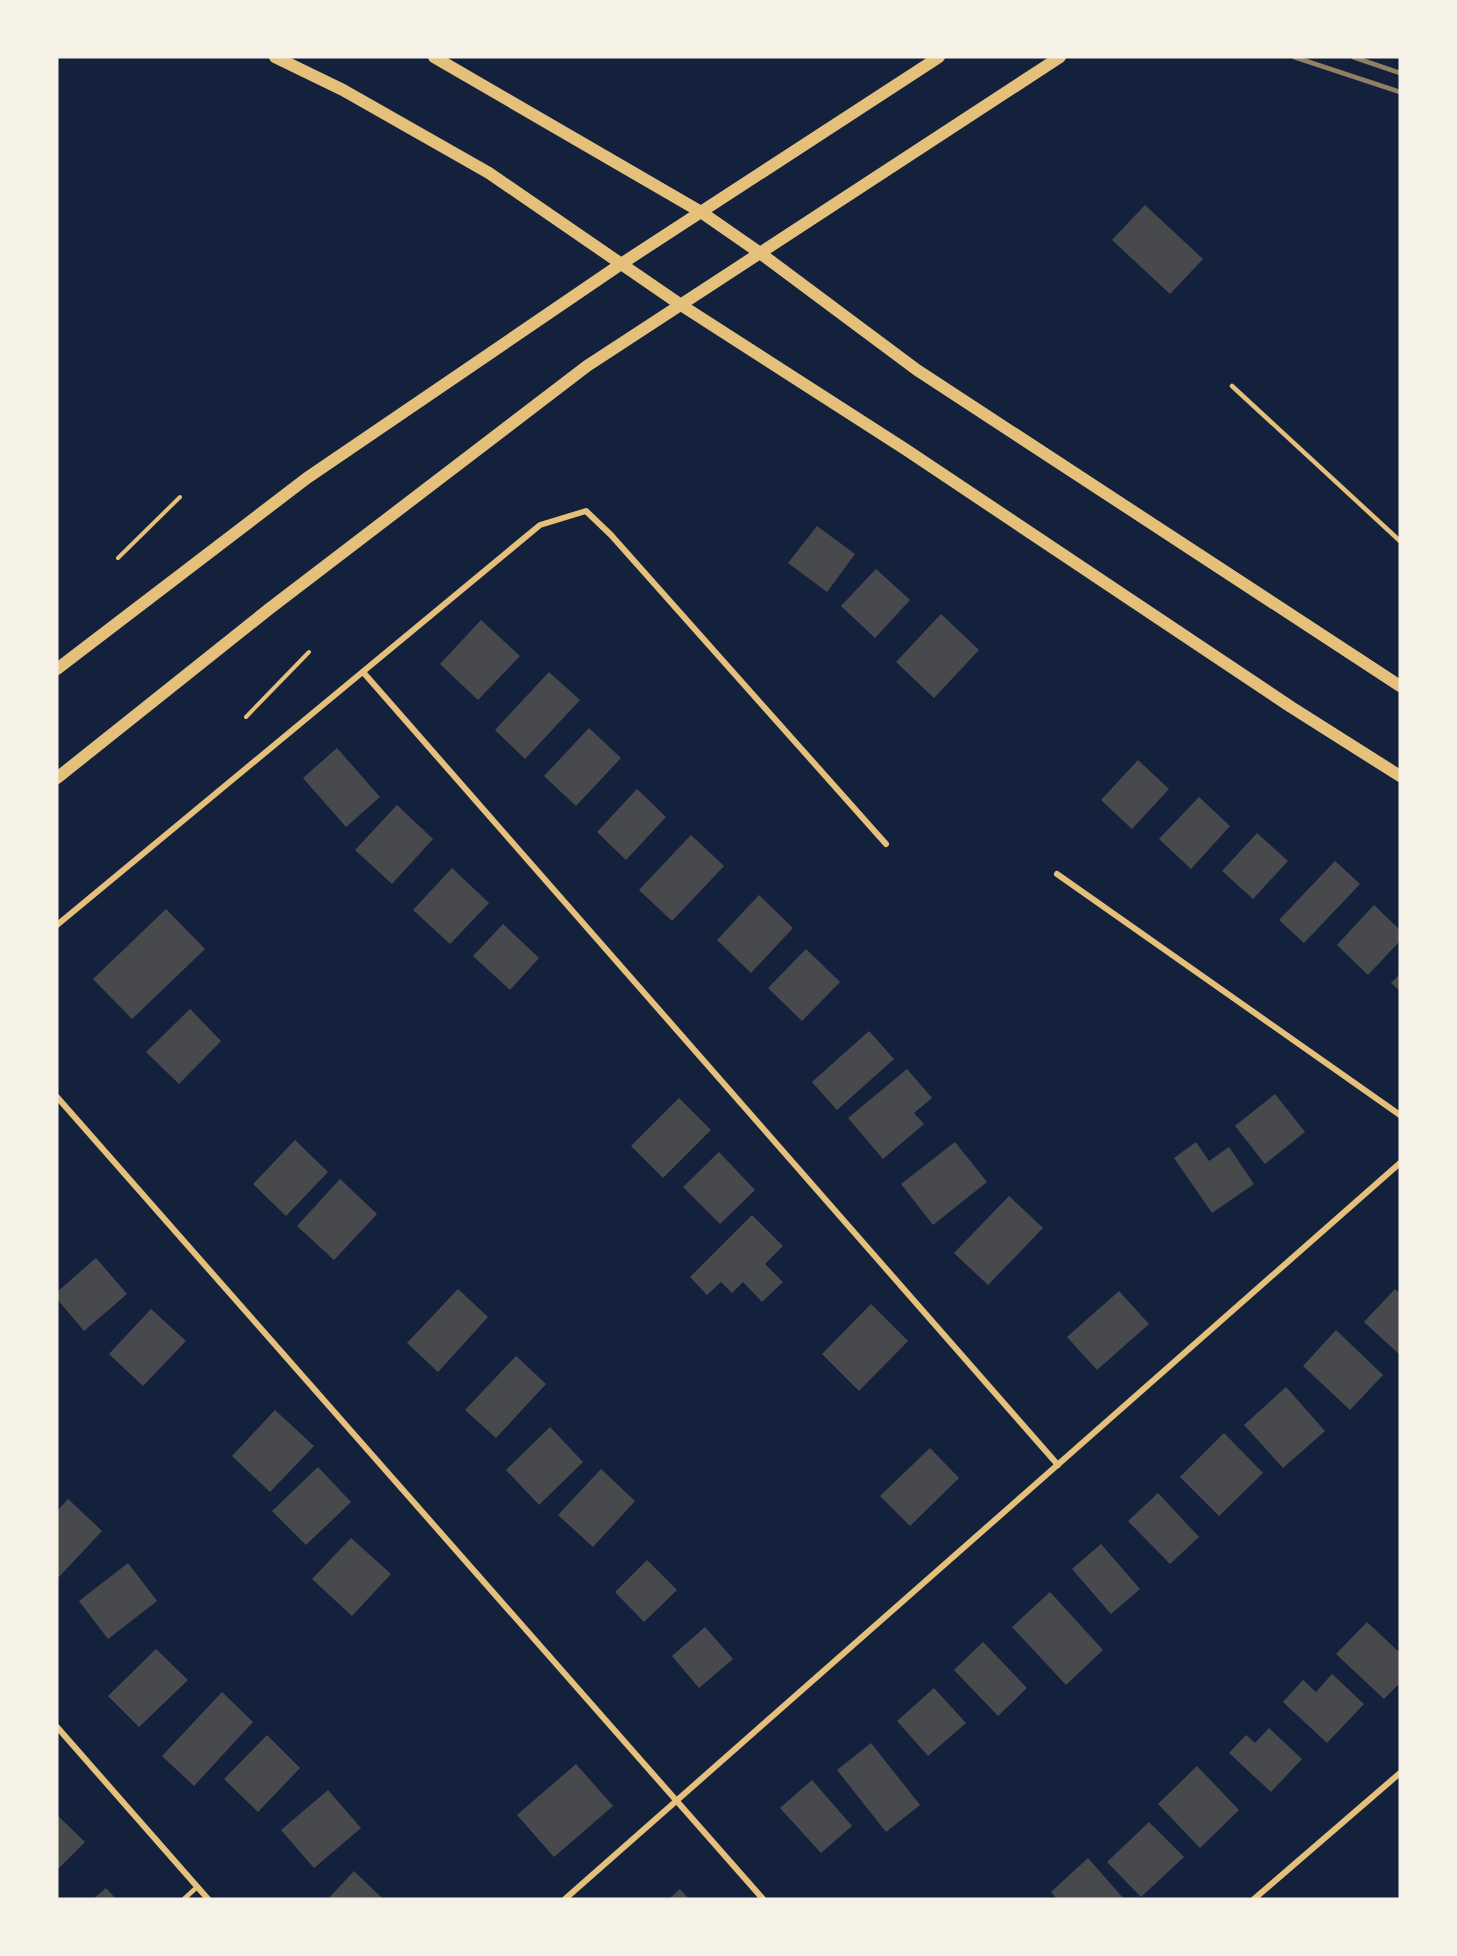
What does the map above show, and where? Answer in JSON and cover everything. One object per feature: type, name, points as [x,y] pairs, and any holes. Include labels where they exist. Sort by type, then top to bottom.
[{"type":"main road","points":[[275,57],[343,90],[489,173],[681,305],[895,443],[1291,707],[1400,776]]},
{"type":"main road","points":[[434,57],[701,212],[918,370],[1400,686]]},
{"type":"main road","points":[[57,669],[307,478],[621,264],[939,57]]},
{"type":"main road","points":[[57,778],[269,609],[587,366],[1060,57]]},
{"type":"street","points":[[57,925],[540,525],[586,511],[619,544],[886,844]]},
{"type":"street","points":[[363,672],[1058,1465]]},
{"type":"street","points":[[1057,874],[1400,1114]]},
{"type":"street","points":[[57,1097],[763,1899]]},
{"type":"street","points":[[565,1899],[1400,1163]]},
{"type":"street","points":[[57,1726],[208,1899]]},
{"type":"street","points":[[1254,1899],[1400,1773]]},
{"type":"lane","points":[[1232,386],[1400,541]]},
{"type":"lane","points":[[184,1899],[197,1887]]},
{"type":"path","points":[[118,558],[180,497]]},
{"type":"path","points":[[246,717],[309,652]]},
{"type":"building","points":[[1145,205],[1203,259],[1170,294],[1112,240]]},
{"type":"building","points":[[817,526],[855,554],[827,592],[788,563]]},
{"type":"building","points":[[876,569],[910,600],[875,638],[841,606]]},
{"type":"building","points":[[941,614],[979,650],[934,698],[896,662]]},
{"type":"building","points":[[481,620],[520,656],[478,700],[440,664]]},
{"type":"building","points":[[549,672],[580,700],[525,759],[495,730]]},
{"type":"building","points":[[589,728],[621,758],[576,806],[544,776]]},
{"type":"building","points":[[337,748],[380,797],[346,827],[303,778]]},
{"type":"building","points":[[1138,760],[1169,789],[1132,829],[1101,800]]},
{"type":"building","points":[[637,789],[666,817],[626,860],[597,832]]},
{"type":"building","points":[[1199,797],[1230,826],[1191,869],[1159,839]]},
{"type":"building","points":[[397,805],[433,839],[392,884],[355,850]]},
{"type":"building","points":[[1257,833],[1288,861],[1253,899],[1222,871]]},
{"type":"building","points":[[691,835],[724,866],[672,921],[639,890]]},
{"type":"building","points":[[1335,861],[1360,884],[1304,943],[1279,920]]},
{"type":"building","points":[[452,868],[489,903],[450,944],[413,910]]},
{"type":"building","points":[[759,895],[793,928],[751,973],[717,940]]},
{"type":"building","points":[[1374,905],[1400,930],[1400,941],[1368,975],[1337,945]]},
{"type":"building","points":[[166,909],[205,949],[132,1019],[93,979]]},
{"type":"building","points":[[503,924],[539,958],[510,990],[473,956]]},
{"type":"building","points":[[806,949],[840,982],[802,1021],[768,988]]},
{"type":"building","points":[[1400,974],[1400,991],[1391,983]]},
{"type":"building","points":[[190,1009],[221,1041],[179,1084],[146,1052]]},
{"type":"building","points":[[869,1031],[894,1059],[837,1110],[812,1082]]},
{"type":"building","points":[[907,1069],[932,1098],[914,1113],[924,1124],[883,1159],[848,1118]]},
{"type":"building","points":[[1275,1094],[1305,1132],[1265,1164],[1235,1126]]},
{"type":"building","points":[[679,1098],[711,1130],[663,1178],[631,1146]]},
{"type":"building","points":[[295,1140],[328,1172],[286,1216],[253,1184]]},
{"type":"building","points":[[955,1142],[987,1182],[933,1225],[901,1184]]},
{"type":"building","points":[[1196,1142],[1209,1161],[1229,1147],[1254,1184],[1212,1213],[1174,1158]]},
{"type":"building","points":[[719,1152],[755,1190],[720,1224],[683,1187]]},
{"type":"building","points":[[340,1179],[377,1214],[334,1260],[297,1226]]},
{"type":"building","points":[[1009,1196],[1043,1228],[988,1285],[954,1253]]},
{"type":"building","points":[[752,1215],[783,1246],[765,1264],[783,1282],[762,1302],[743,1282],[732,1293],[721,1282],[707,1295],[690,1277]]},
{"type":"building","points":[[96,1258],[127,1294],[84,1331],[57,1299],[57,1292]]},
{"type":"building","points":[[458,1289],[488,1317],[438,1372],[407,1343]]},
{"type":"building","points":[[1395,1289],[1400,1294],[1400,1355],[1364,1322]]},
{"type":"building","points":[[1119,1291],[1149,1324],[1097,1370],[1067,1337]]},
{"type":"building","points":[[871,1304],[908,1341],[859,1391],[822,1354]]},
{"type":"building","points":[[151,1309],[186,1341],[143,1386],[109,1354]]},
{"type":"building","points":[[1336,1330],[1383,1375],[1350,1410],[1303,1366]]},
{"type":"building","points":[[516,1356],[546,1384],[496,1438],[465,1410]]},
{"type":"building","points":[[1286,1387],[1325,1431],[1283,1468],[1244,1425]]},
{"type":"building","points":[[275,1410],[314,1446],[270,1492],[232,1456]]},
{"type":"building","points":[[550,1427],[583,1462],[539,1505],[506,1470]]},
{"type":"building","points":[[1224,1433],[1263,1473],[1219,1516],[1180,1477]]},
{"type":"building","points":[[930,1448],[959,1478],[910,1526],[880,1496]]},
{"type":"building","points":[[318,1467],[351,1502],[306,1545],[272,1511]]},
{"type":"building","points":[[601,1469],[635,1501],[593,1547],[558,1515]]},
{"type":"building","points":[[1158,1493],[1199,1537],[1170,1564],[1128,1521]]},
{"type":"building","points":[[68,1499],[102,1531],[58,1578],[57,1511]]},
{"type":"building","points":[[351,1538],[391,1574],[352,1616],[312,1579]]},
{"type":"building","points":[[1101,1544],[1140,1589],[1111,1614],[1072,1569]]},
{"type":"building","points":[[647,1560],[677,1590],[644,1622],[615,1592]]},
{"type":"building","points":[[128,1563],[157,1601],[108,1639],[79,1601]]},
{"type":"building","points":[[1050,1592],[1103,1650],[1066,1685],[1012,1627]]},
{"type":"building","points":[[1367,1622],[1400,1653],[1400,1683],[1384,1699],[1336,1654]]},
{"type":"building","points":[[705,1627],[733,1659],[699,1688],[672,1656]]},
{"type":"building","points":[[983,1642],[1027,1688],[998,1716],[954,1670]]},
{"type":"building","points":[[156,1649],[188,1680],[139,1727],[108,1696]]},
{"type":"building","points":[[1332,1674],[1364,1704],[1327,1743],[1283,1702],[1303,1680],[1316,1692]]},
{"type":"building","points":[[934,1688],[966,1723],[928,1756],[897,1721]]},
{"type":"building","points":[[222,1692],[253,1722],[194,1786],[162,1756]]},
{"type":"building","points":[[1269,1728],[1302,1759],[1271,1792],[1229,1753],[1246,1735],[1255,1743]]},
{"type":"building","points":[[267,1735],[300,1768],[258,1812],[224,1779]]},
{"type":"building","points":[[871,1743],[920,1805],[886,1832],[837,1770]]},
{"type":"building","points":[[576,1764],[613,1806],[554,1857],[517,1815]]},
{"type":"building","points":[[1197,1766],[1239,1810],[1200,1848],[1158,1804]]},
{"type":"building","points":[[812,1780],[852,1826],[821,1853],[780,1808]]},
{"type":"building","points":[[328,1790],[361,1828],[314,1868],[281,1830]]},
{"type":"building","points":[[57,1815],[85,1842],[57,1870]]},
{"type":"building","points":[[1149,1822],[1184,1857],[1141,1897],[1107,1862]]},
{"type":"building","points":[[1088,1858],[1124,1899],[1057,1899],[1051,1892]]},
{"type":"building","points":[[354,1871],[383,1899],[328,1899]]},
{"type":"building","points":[[106,1888],[116,1899],[93,1899]]},
{"type":"building","points":[[680,1889],[689,1899],[669,1899]]},
{"type":"railway","points":[[1294,57],[1400,92]]},
{"type":"railway","points":[[1353,57],[1400,73]]}]
